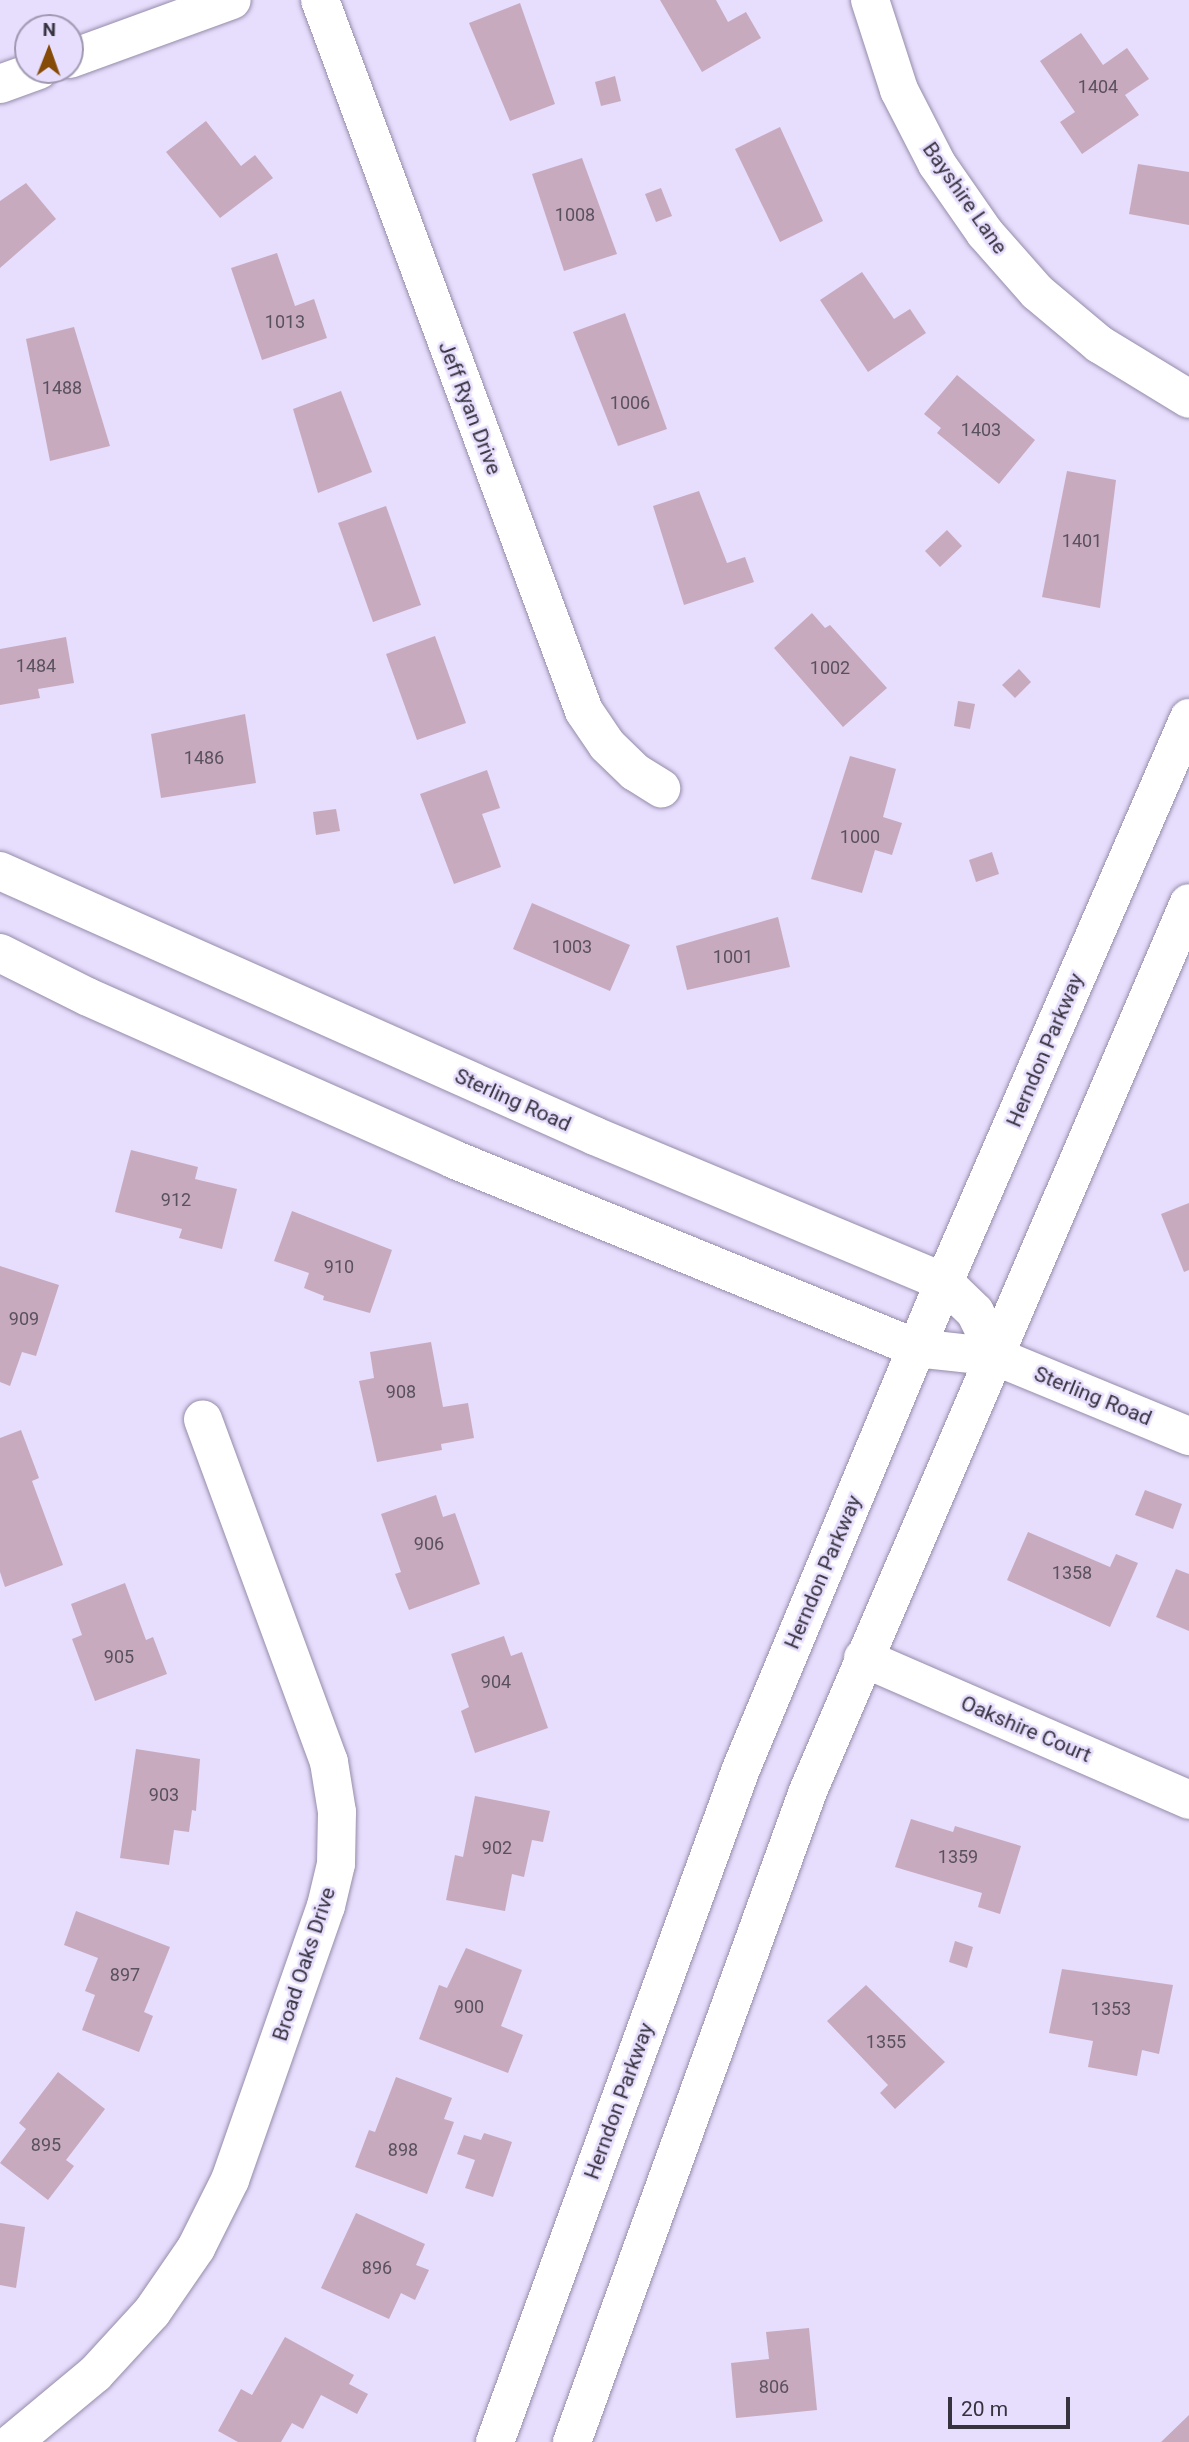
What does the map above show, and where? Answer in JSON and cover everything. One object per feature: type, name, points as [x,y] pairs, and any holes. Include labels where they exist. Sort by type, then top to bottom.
[{"type":"main road","points":[[84,54],[232,0]]},
{"type":"main road","name":"Jeff Ryan Drive","points":[[320,0],[584,711],[607,745],[635,772],[661,788]]},
{"type":"main road","name":"Bayshire Lane","points":[[870,0],[899,90],[937,164],[985,233],[1037,292],[1099,344],[1189,399]]},
{"type":"main road","name":"Herndon Parkway","points":[[495,2442],[741,1769],[944,1282],[1189,718]]},
{"type":"main road","name":"Sterling Road","points":[[0,871],[595,1136],[944,1282],[975,1312],[997,1357]]},
{"type":"main road","points":[[572,2442],[808,1790],[863,1658],[997,1357],[1189,903]]},
{"type":"main road","name":"Sterling Road","points":[[0,953],[88,997],[453,1158],[916,1348],[997,1357],[1189,1436]]},
{"type":"main road","name":"Broad Oaks Drive","points":[[13,2442],[96,2374],[152,2312],[196,2248],[230,2180],[326,1906],[335,1864],[337,1812],[329,1762],[203,1419]]},
{"type":"main road","name":"Oakshire Court","points":[[863,1658],[1189,1800]]},
{"type":"building","points":[[660,0],[716,0],[728,22],[746,12],[761,38],[702,72]]},
{"type":"building","points":[[520,3],[555,104],[510,121],[469,23]]},
{"type":"building","points":[[1081,33],[1103,65],[1127,48],[1149,79],[1125,95],[1139,115],[1082,154],[1060,122],[1075,112],[1040,61]]},
{"type":"building","points":[[615,76],[621,101],[601,106],[595,82]]},
{"type":"building","points":[[206,121],[241,166],[255,155],[273,178],[220,218],[166,152]]},
{"type":"building","points":[[780,127],[823,221],[780,242],[735,149]]},
{"type":"building","points":[[582,158],[617,254],[564,271],[532,174]]},
{"type":"building","points":[[1138,164],[1189,172],[1189,225],[1129,214]]},
{"type":"building","points":[[26,183],[56,219],[0,268],[0,201]]},
{"type":"building","points":[[661,188],[672,216],[656,222],[645,194]]},
{"type":"building","points":[[277,253],[295,306],[314,299],[327,338],[262,360],[231,268]]},
{"type":"building","points":[[862,272],[894,319],[910,309],[926,333],[868,372],[820,300]]},
{"type":"building","points":[[625,313],[667,429],[618,446],[573,332]]},
{"type":"building","points":[[74,327],[110,446],[50,461],[26,339]]},
{"type":"building","points":[[957,375],[1035,440],[999,484],[937,433],[941,428],[924,414]]},
{"type":"building","points":[[341,391],[372,472],[318,493],[293,409]]},
{"type":"building","points":[[1067,471],[1116,480],[1100,608],[1042,597]]},
{"type":"building","points":[[699,491],[727,563],[745,557],[754,582],[684,605],[653,506]]},
{"type":"building","points":[[386,506],[421,605],[373,622],[338,523]]},
{"type":"building","points":[[947,530],[962,546],[940,567],[925,551]]},
{"type":"building","points":[[812,613],[825,628],[830,625],[887,688],[843,727],[774,648]]},
{"type":"building","points":[[435,636],[466,723],[417,740],[386,654]]},
{"type":"building","points":[[66,637],[74,683],[38,689],[40,698],[0,705],[0,649]]},
{"type":"building","points":[[1019,669],[1031,682],[1015,698],[1002,685]]},
{"type":"building","points":[[958,701],[975,704],[970,729],[954,726]]},
{"type":"building","points":[[245,714],[256,783],[161,798],[151,734]]},
{"type":"building","points":[[850,756],[896,769],[883,817],[902,823],[892,855],[875,850],[862,893],[811,879]]},
{"type":"building","points":[[487,770],[500,808],[482,814],[501,867],[454,884],[420,794]]},
{"type":"building","points":[[336,809],[340,831],[316,835],[313,812]]},
{"type":"building","points":[[992,852],[999,874],[976,882],[969,860]]},
{"type":"building","points":[[532,903],[630,945],[610,991],[513,949]]},
{"type":"building","points":[[778,917],[790,967],[687,990],[676,946]]},
{"type":"building","points":[[131,1150],[198,1167],[195,1179],[237,1189],[222,1249],[179,1238],[182,1229],[115,1212]]},
{"type":"building","points":[[1189,1203],[1189,1270],[1184,1272],[1161,1214]]},
{"type":"building","points":[[292,1211],[392,1250],[370,1313],[323,1300],[324,1296],[304,1288],[309,1273],[274,1261]]},
{"type":"building","points":[[0,1266],[59,1285],[36,1356],[22,1352],[10,1386],[0,1382]]},
{"type":"building","points":[[431,1342],[443,1407],[468,1403],[474,1438],[441,1444],[442,1450],[377,1462],[359,1381],[374,1378],[370,1352]]},
{"type":"building","points":[[21,1430],[39,1478],[32,1481],[63,1565],[5,1587],[0,1572],[0,1438]]},
{"type":"building","points":[[1145,1490],[1182,1504],[1173,1529],[1135,1515]]},
{"type":"building","points":[[436,1495],[443,1517],[455,1513],[480,1584],[409,1610],[395,1574],[401,1572],[381,1514]]},
{"type":"building","points":[[1028,1532],[1110,1567],[1116,1554],[1138,1563],[1110,1627],[1007,1580]]},
{"type":"building","points":[[1176,1569],[1189,1574],[1189,1631],[1156,1617]]},
{"type":"building","points":[[125,1583],[146,1640],[153,1637],[167,1674],[95,1701],[72,1639],[82,1635],[71,1604]]},
{"type":"building","points":[[504,1636],[511,1656],[522,1652],[548,1728],[475,1753],[461,1711],[469,1707],[451,1654]]},
{"type":"building","points":[[136,1749],[200,1759],[196,1811],[192,1810],[189,1832],[174,1830],[169,1865],[120,1858]]},
{"type":"building","points":[[475,1796],[550,1811],[543,1842],[532,1840],[524,1877],[512,1874],[505,1911],[446,1900],[455,1855],[463,1857]]},
{"type":"building","points":[[911,1819],[953,1832],[955,1826],[1021,1846],[1000,1914],[978,1907],[982,1893],[895,1867]]},
{"type":"building","points":[[76,1911],[170,1947],[144,2012],[153,2016],[139,2052],[82,2030],[95,1995],[85,1991],[98,1958],[64,1945]]},
{"type":"building","points":[[955,1941],[973,1947],[967,1968],[949,1962]]},
{"type":"building","points":[[466,1948],[522,1970],[501,2026],[523,2035],[508,2073],[419,2039],[439,1985],[447,1988]]},
{"type":"building","points":[[1062,1969],[1173,1985],[1159,2054],[1142,2050],[1137,2076],[1088,2067],[1093,2041],[1049,2033]]},
{"type":"building","points":[[866,1985],[945,2062],[895,2109],[880,2093],[888,2085],[827,2021]]},
{"type":"building","points":[[58,2072],[105,2109],[66,2160],[74,2166],[48,2200],[0,2163],[26,2129],[19,2123]]},
{"type":"building","points":[[396,2077],[452,2098],[444,2119],[454,2122],[427,2194],[355,2167],[369,2130],[375,2132]]},
{"type":"building","points":[[484,2133],[512,2142],[493,2197],[465,2188],[475,2160],[457,2154],[464,2135],[481,2140]]},
{"type":"building","points":[[356,2213],[425,2244],[416,2265],[429,2270],[415,2300],[401,2293],[389,2319],[321,2288]]},
{"type":"building","points":[[0,2223],[25,2227],[16,2288],[0,2285]]},
{"type":"building","points":[[809,2328],[817,2410],[736,2418],[731,2363],[769,2359],[766,2332]]},
{"type":"building","points":[[285,2337],[354,2375],[349,2384],[368,2394],[357,2414],[321,2395],[303,2429],[292,2423],[281,2442],[238,2442],[218,2431],[241,2389],[252,2395]]},
{"type":"building","points":[[1189,2415],[1189,2442],[1161,2442]]}]
